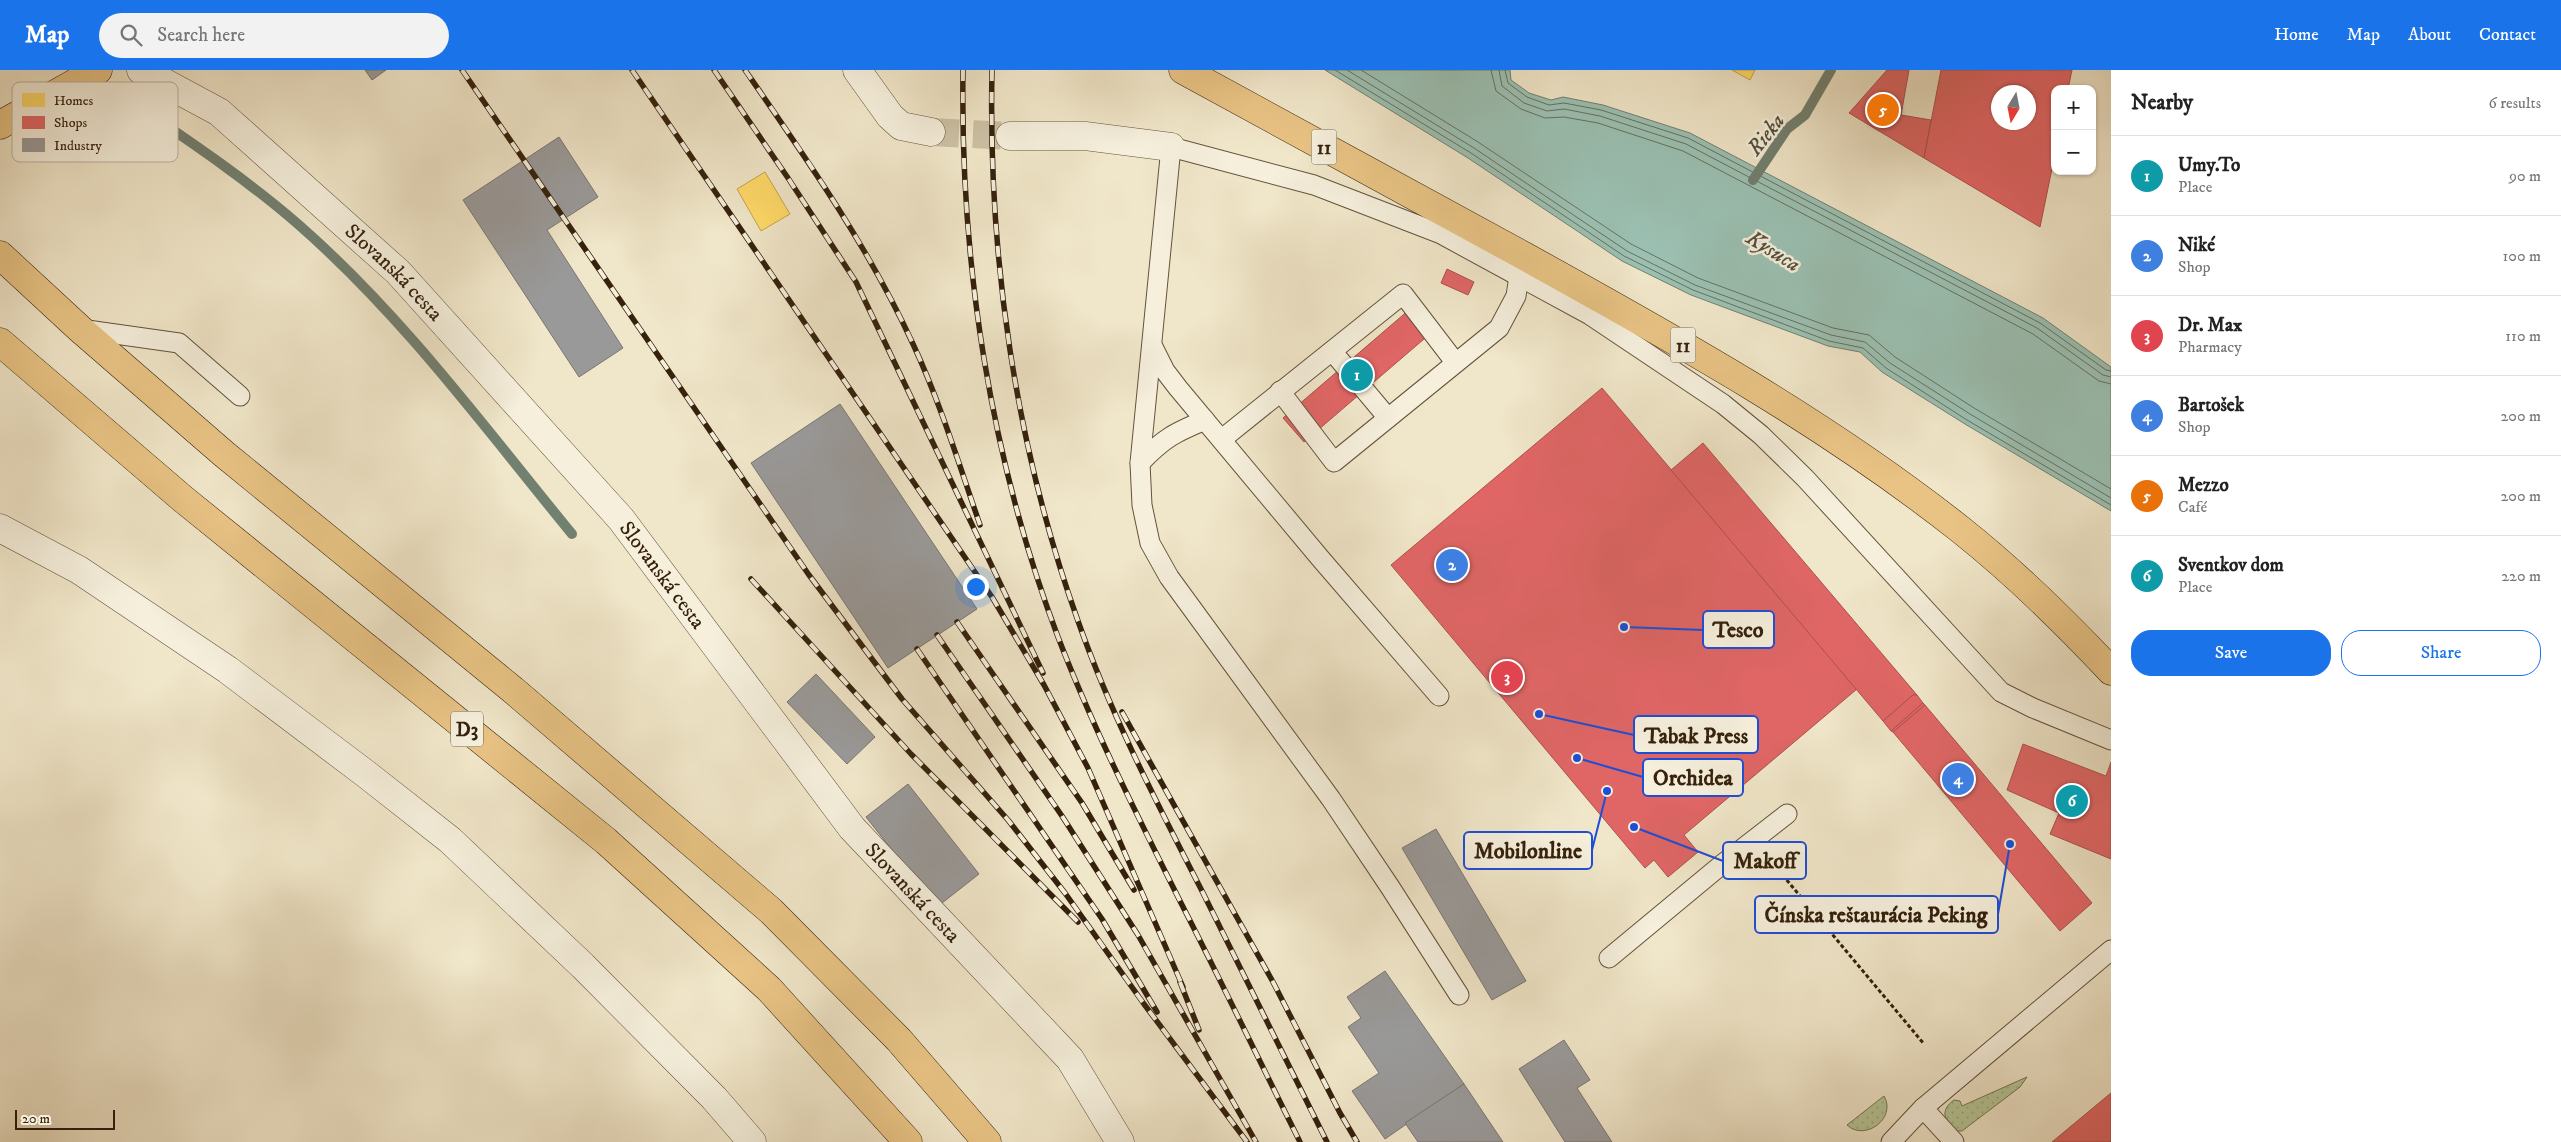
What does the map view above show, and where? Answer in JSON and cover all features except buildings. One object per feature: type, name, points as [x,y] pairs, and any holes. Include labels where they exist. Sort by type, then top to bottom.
[{"type":"main road","points":[[77,82],[98,70]]},
{"type":"main road","name":"11","points":[[1183,70],[1691,349],[1793,410],[1892,478],[1962,531],[2012,574],[2111,671]]},
{"type":"main road","points":[[0,125],[12,118]]},
{"type":"main road","points":[[3,258],[80,329],[232,460],[513,690],[771,911],[899,1040],[986,1142]]},
{"type":"main road","name":"D3","points":[[0,342],[183,499],[606,841],[769,989],[908,1142]]},
{"type":"street","name":"Slovanská cesta","points":[[141,70],[163,82]]},
{"type":"street","points":[[857,70],[890,116],[901,126],[931,132]]},
{"type":"street","name":"Slovanská cesta","points":[[178,90],[219,112],[405,280],[621,519],[852,828],[1070,1058],[1120,1142]]},
{"type":"street","points":[[1010,136],[1085,136],[1171,147]]},
{"type":"street","points":[[0,528],[78,570],[228,670],[450,840],[584,966],[714,1098],[752,1142]]},
{"type":"lane","points":[[1458,995],[1390,887],[1331,799],[1169,577],[1150,543],[1142,505],[1140,463],[1153,347],[1171,147],[1314,185],[1441,234],[1590,314],[1723,404],[1761,435],[1805,478],[2001,692],[2033,708],[2111,740]]},
{"type":"lane","points":[[1280,391],[1334,462],[1499,328],[1516,296],[1519,276]]},
{"type":"lane","points":[[1222,439],[1404,294],[1455,362]]},
{"type":"lane","points":[[80,329],[179,343],[240,396]]},
{"type":"lane","points":[[1153,347],[1165,371],[1320,558],[1439,696]]},
{"type":"lane","points":[[1332,350],[1388,418]]},
{"type":"lane","points":[[1140,463],[1160,442],[1174,432],[1206,420]]},
{"type":"lane","points":[[1609,958],[1787,814]]},
{"type":"lane","points":[[1891,1142],[1923,1108],[2111,950]]},
{"type":"lane","points":[[1923,1108],[1954,1142]]},
{"type":"path","points":[[1753,840],[1924,1044]]},
{"type":"shaded area","points":[[2027,1077],[2020,1087],[1962,1131],[1954,1131],[1948,1123],[1945,1111],[1954,1100],[1960,1101],[1962,1106]]},
{"type":"shaded area","points":[[1884,1096],[1887,1104],[1886,1112],[1883,1119],[1877,1125],[1862,1131],[1854,1130],[1847,1125]]},
{"type":"water","name":"Kysuca","points":[[1325,70],[1510,70],[1511,80],[1529,93],[1551,100],[1563,97],[1603,105],[1690,133],[2043,318],[2111,367],[2111,511],[1882,372],[1860,352],[1828,346],[1691,295],[1622,261],[1468,158]]},
{"type":"waterway","name":"Rieka","points":[[1753,180],[1787,129],[1805,115],[1831,70]]},
{"type":"waterway","points":[[178,134],[257,190],[337,260],[442,374],[572,534]]},
{"type":"tunnel","points":[[931,132],[1010,136]]},
{"type":"railway","points":[[462,70],[809,575],[902,699],[1008,820],[1065,893],[1144,1004],[1247,1142]]},
{"type":"railway","points":[[632,70],[992,597],[1044,685],[1088,768],[1183,987]]},
{"type":"railway","points":[[714,70],[856,282],[1043,673]]},
{"type":"railway","points":[[745,70],[835,203],[895,308],[932,388],[980,525]]},
{"type":"railway","points":[[963,70],[963,142],[967,214],[984,358],[997,429],[1034,569],[1058,637],[1116,771],[1300,1142]]},
{"type":"railway","points":[[992,70],[995,210],[1001,280],[1010,349],[1037,487],[1056,554],[1091,656],[1120,725],[1327,1142]]},
{"type":"railway","points":[[751,579],[911,754],[1078,922]]},
{"type":"railway","points":[[957,622],[1082,803],[1134,890]]},
{"type":"railway","points":[[937,635],[1062,816],[1138,935],[1256,1142]]},
{"type":"railway","points":[[917,649],[1102,919],[1157,1012]]},
{"type":"railway","points":[[1122,712],[1273,982],[1340,1113],[1357,1142]]},
{"type":"railway","points":[[1180,982],[1199,1030]]},
{"type":"place","name":"Mezzo","points":[[1883,110]]},
{"type":"place","name":"Umy.To","points":[[1357,375]]},
{"type":"place","name":"Niké","points":[[1452,565]]},
{"type":"place","name":"Tesco","points":[[1624,627]]},
{"type":"place","name":"Dr. Max","points":[[1507,677]]},
{"type":"place","name":"Tabak Press","points":[[1539,714]]},
{"type":"place","name":"Orchidea","points":[[1577,758]]},
{"type":"place","name":"Bartošek","points":[[1958,779]]},
{"type":"place","name":"Mobilonline","points":[[1607,791]]},
{"type":"place","name":"Sventkov dom","points":[[2072,801]]},
{"type":"place","name":"Makoff","points":[[1634,827]]},
{"type":"place","name":"Čínska reštaurácia Peking","points":[[2010,844]]}]
